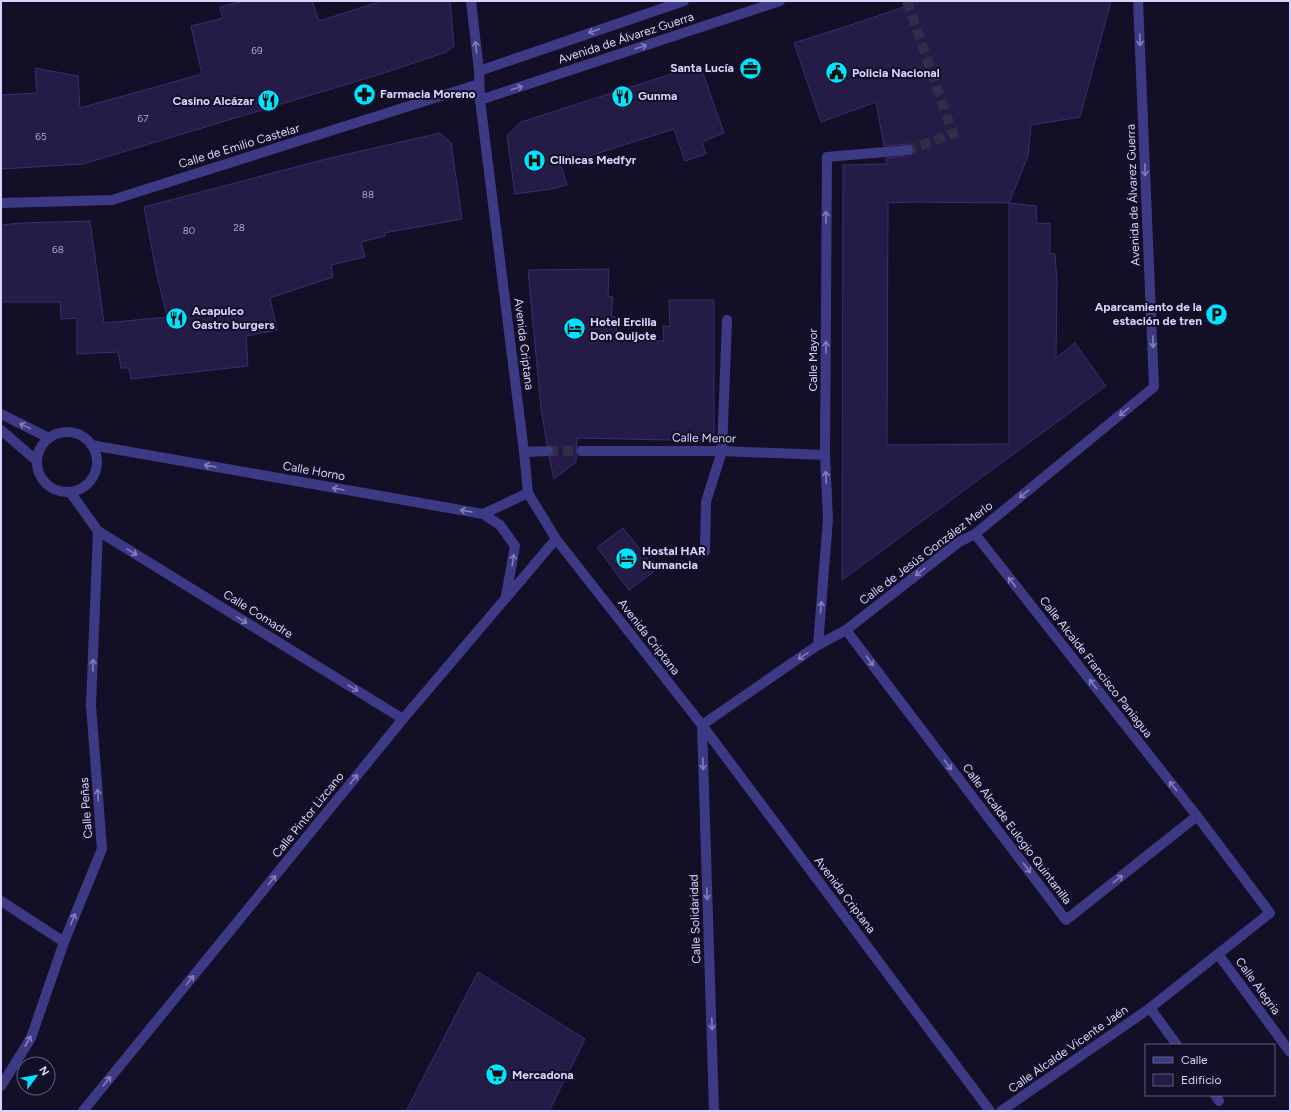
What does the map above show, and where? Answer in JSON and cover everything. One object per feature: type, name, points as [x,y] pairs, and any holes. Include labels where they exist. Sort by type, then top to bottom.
[{"type":"street","name":"Avenida Criptana","points":[[471,1],[479,71],[480,100],[528,493],[556,538],[702,725],[990,1111]]},
{"type":"street","name":"Avenida de Álvarez Guerra","points":[[479,71],[684,1]]},
{"type":"street","name":"Avenida de Álvarez Guerra","points":[[480,100],[780,1]]},
{"type":"street","name":"Avenida de Álvarez Guerra","points":[[1138,1],[1154,387]]},
{"type":"street","name":"Calle de Emilio Castelar","points":[[1,203],[112,200],[480,84]]},
{"type":"street","name":"Calle Mayor","points":[[818,645],[828,519],[825,455],[827,157],[908,150]]},
{"type":"street","points":[[705,552],[706,502],[722,451],[727,320]]},
{"type":"street","name":"Calle de Jesús González Merlo","points":[[702,725],[818,645],[846,630],[959,542],[975,534],[1154,387]]},
{"type":"street","points":[[1,414],[49,438]]},
{"type":"street","points":[[1,430],[37,461]]},
{"type":"street","points":[[66,432],[84,438],[91,445],[95,454],[96,464],[94,474],[88,483],[80,489],[70,492],[60,491],[51,487],[43,480],[38,471],[38,452],[42,444],[49,438],[66,432]]},
{"type":"street","name":"Calle Horno","points":[[91,445],[483,514]]},
{"type":"street","points":[[524,452],[548,450]]},
{"type":"street","name":"Calle Menor","points":[[582,450],[722,451],[825,455]]},
{"type":"street","points":[[70,492],[98,531]]},
{"type":"street","points":[[483,514],[528,493]]},
{"type":"street","points":[[483,514],[500,525],[515,546],[506,598]]},
{"type":"street","name":"Calle Comadre","points":[[98,531],[403,719]]},
{"type":"street","name":"Calle Peñas","points":[[1,1086],[31,1038],[64,942],[102,849],[91,705],[98,531]]},
{"type":"street","name":"Calle Alcalde Francisco Paniagua","points":[[975,534],[1197,816]]},
{"type":"street","name":"Calle Pintor Lizcano","points":[[83,1111],[403,719],[556,538]]},
{"type":"street","name":"Calle Alcalde Eulogio Quintanilla","points":[[846,630],[1066,920],[1197,816]]},
{"type":"street","name":"Calle Solidaridad","points":[[702,725],[714,1111]]},
{"type":"street","name":"Calle Alcalde Vicente Jaén","points":[[1001,1111],[1150,1008],[1270,913],[1197,816]]},
{"type":"street","points":[[1,901],[64,942]]},
{"type":"street","name":"Calle Alegria","points":[[1218,954],[1290,1052]]},
{"type":"street","points":[[1150,1008],[1176,1044]]},
{"type":"building","points":[[243,1],[312,1],[319,21],[382,1],[450,1],[454,46],[446,52],[384,73],[83,164],[1,169],[1,95],[37,93],[35,68],[78,76],[80,108],[202,74],[191,26],[223,18],[220,7]]},
{"type":"building","points":[[921,1],[1111,1],[1080,117],[1031,125],[1028,156],[1009,203],[1036,206],[1037,224],[1050,223],[1050,253],[1055,254],[1057,281],[1056,358],[1075,343],[1106,386],[842,580],[843,165],[887,164],[886,158],[909,156],[914,153],[914,150],[913,146],[908,144],[884,146],[876,102],[821,122],[794,43]],"holes":[[[888,203],[1009,203],[1009,444],[887,445]]]},
{"type":"building","points":[[700,65],[724,133],[702,142],[706,154],[685,161],[674,129],[561,165],[567,185],[551,189],[515,194],[507,136],[521,122]]},
{"type":"building","points":[[440,133],[451,143],[462,219],[384,233],[385,236],[361,242],[365,257],[331,265],[333,277],[270,298],[277,330],[246,336],[248,366],[131,379],[129,368],[121,368],[118,352],[77,354],[77,318],[61,319],[60,302],[1,302],[1,225],[90,221],[104,323],[167,317],[156,271],[144,207],[326,159]]},
{"type":"building","points":[[609,269],[608,296],[613,297],[611,316],[616,318],[617,341],[664,341],[663,326],[670,327],[669,300],[714,300],[714,441],[577,438],[576,462],[554,479],[549,457],[554,454],[554,450],[551,445],[547,445],[541,408],[528,270]]},
{"type":"building","name":"Hostal HAR Numancia","points":[[623,528],[656,570],[629,590],[597,547]]},
{"type":"building","name":"Mercadona","points":[[478,972],[585,1039],[549,1111],[406,1111]]},
{"type":"tunnel","points":[[907,1],[953,134],[908,150]]},
{"type":"tunnel","points":[[548,451],[582,451]]},
{"type":"place","name":"Santa Lucía","points":[[750,68]]},
{"type":"place","name":"Policia Nacional","points":[[837,73]]},
{"type":"place","name":"Farmacia Moreno","points":[[364,94]]},
{"type":"place","name":"Gunma","points":[[622,96]]},
{"type":"place","name":"Casino Alcázar","points":[[269,101]]},
{"type":"place","name":"Clinicas Medfyr","points":[[535,160]]},
{"type":"place","name":"Aparcamiento de la estación de tren","points":[[1217,314]]},
{"type":"place","name":"Acapulco Gastro burgers","points":[[176,318]]},
{"type":"place","name":"Hotel Ercilla Don Quijote","points":[[575,329]]},
{"type":"place","name":"Hostal HAR Numancia","points":[[626,558]]},
{"type":"place","name":"Mercadona","points":[[496,1075]]}]
